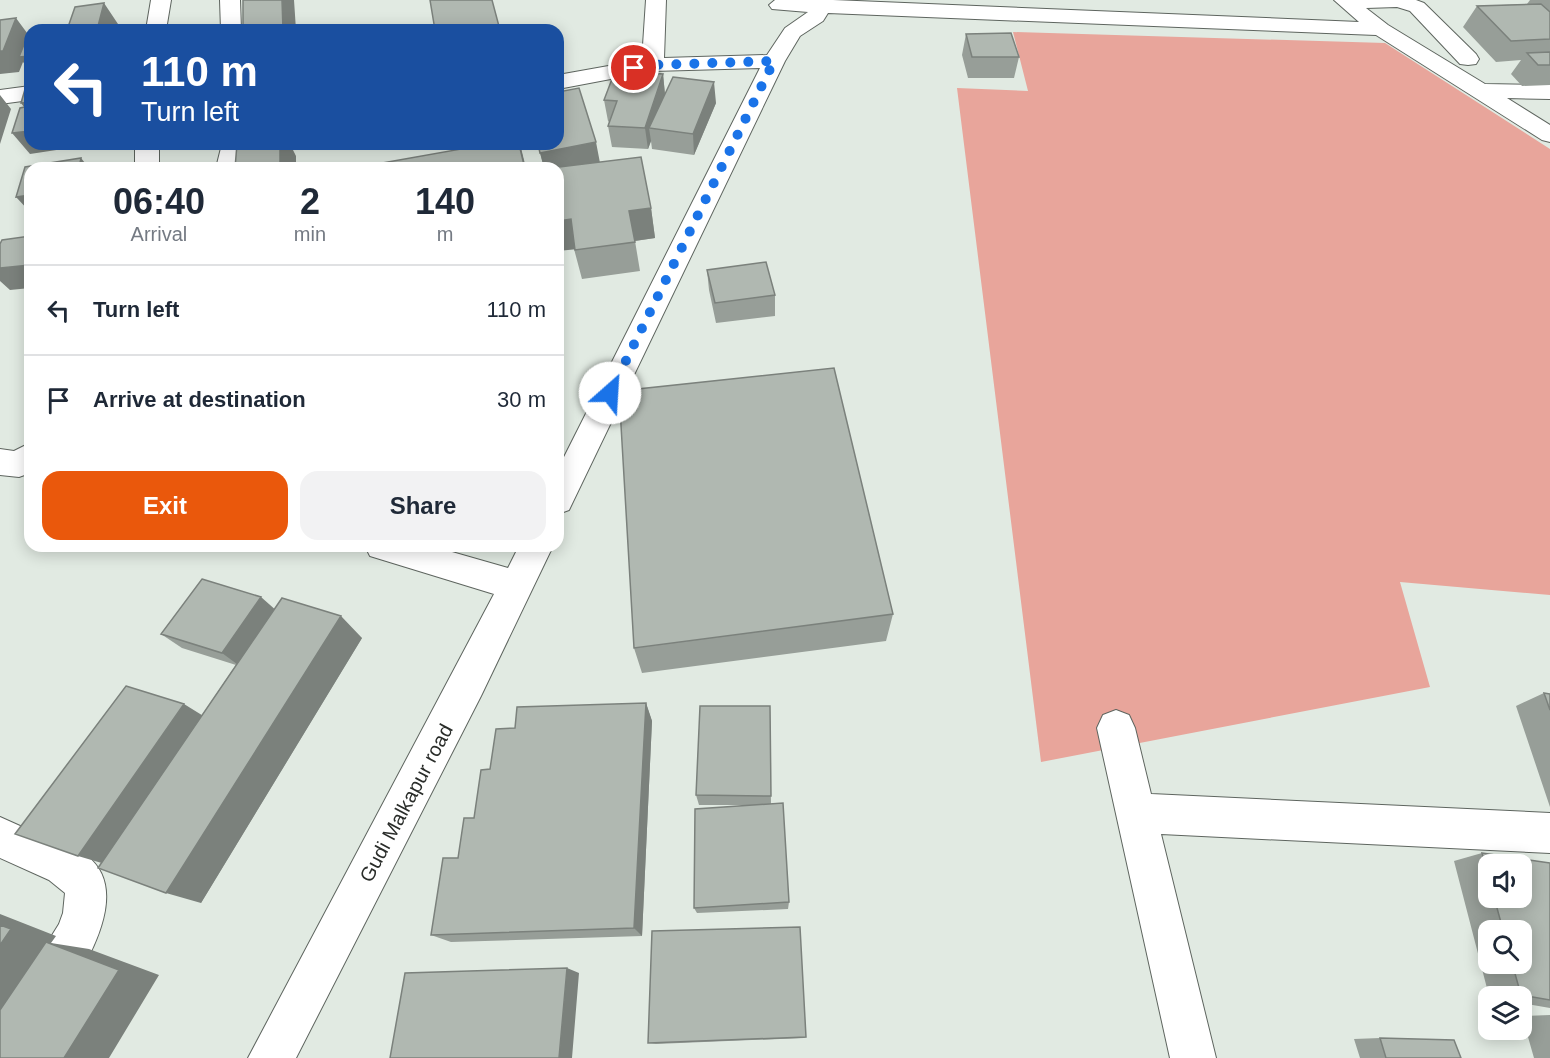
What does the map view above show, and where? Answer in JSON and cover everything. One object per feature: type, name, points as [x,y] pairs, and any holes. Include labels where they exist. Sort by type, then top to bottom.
[{"type":"street","points":[[157,24],[161,0]]},
{"type":"street","points":[[653,65],[656,0]]},
{"type":"street","points":[[232,24],[237,1]]},
{"type":"street","points":[[1345,1],[1381,29],[1550,135]]},
{"type":"street","points":[[1345,1],[1399,1],[1417,7],[1468,59]]},
{"type":"street","points":[[792,32],[780,3],[822,3],[1381,29]]},
{"type":"street","points":[[564,489],[774,61],[792,32],[816,17],[822,3]]},
{"type":"street","points":[[564,81],[653,65],[774,61]]},
{"type":"street","points":[[1479,91],[1550,92]]},
{"type":"street","points":[[0,97],[24,94]]},
{"type":"street","points":[[0,462],[19,465],[24,461]]},
{"type":"street","points":[[402,552],[517,586]]},
{"type":"street","name":"Gudi Malkapur road","points":[[271,1058],[468,684],[533,552]]},
{"type":"street","points":[[1116,728],[1193,1058]]},
{"type":"street","points":[[1134,813],[1550,833]]},
{"type":"street","points":[[0,837],[79,876],[87,890],[84,918],[71,947],[0,1048]]},
{"type":"shaded area","points":[[1013,32],[1385,43],[1550,149],[1550,595],[1400,582],[1430,687],[1041,762],[957,88],[1028,91]]},
{"type":"building","points":[[243,0],[282,0],[283,24],[243,24]]},
{"type":"building","points":[[430,0],[492,0],[498,24],[434,24]]},
{"type":"building","points":[[104,3],[99,24],[69,24],[75,7]]},
{"type":"building","points":[[1541,4],[1550,12],[1550,39],[1511,41],[1477,6]]},
{"type":"building","points":[[16,18],[3,51],[0,51],[0,20]]},
{"type":"building","points":[[1011,33],[1019,57],[972,57],[966,34]]},
{"type":"building","points":[[24,44],[24,57],[19,57]]},
{"type":"building","points":[[1550,52],[1550,65],[1538,65],[1527,53]]},
{"type":"building","points":[[615,71],[663,74],[645,128],[608,126],[617,101],[604,100]]},
{"type":"building","points":[[673,77],[714,82],[693,134],[649,128]]},
{"type":"building","points":[[579,88],[596,142],[564,148],[564,91]]},
{"type":"building","points":[[24,107],[24,132],[12,133],[20,108]]},
{"type":"building","points":[[236,150],[280,150],[280,162],[236,162]]},
{"type":"building","points":[[456,150],[520,150],[523,162],[388,162]]},
{"type":"building","points":[[539,150],[555,150],[540,153]]},
{"type":"building","points":[[641,157],[651,208],[629,211],[635,242],[575,250],[571,219],[564,220],[564,166]]},
{"type":"building","points":[[81,158],[80,162],[56,162]]},
{"type":"building","points":[[24,170],[24,196],[16,197]]},
{"type":"building","points":[[24,237],[24,266],[0,268],[2,240]]},
{"type":"building","points":[[766,262],[775,295],[715,303],[707,270]]},
{"type":"building","points":[[834,368],[893,614],[634,648],[619,391]]},
{"type":"building","points":[[202,579],[261,597],[222,653],[161,634]]},
{"type":"building","points":[[282,598],[341,616],[166,893],[98,868]]},
{"type":"building","points":[[126,686],[184,704],[78,856],[15,834]]},
{"type":"building","points":[[1544,693],[1550,694],[1550,710]]},
{"type":"building","points":[[646,703],[634,928],[431,935],[443,858],[458,858],[464,818],[474,818],[481,770],[490,769],[496,729],[515,728],[517,707]]},
{"type":"building","points":[[700,706],[770,706],[771,796],[696,795]]},
{"type":"building","points":[[783,803],[789,902],[694,908],[695,809]]},
{"type":"building","points":[[1532,860],[1550,863],[1550,1000],[1532,997],[1532,986],[1518,986],[1515,974],[1532,974],[1532,920],[1500,920],[1497,908],[1532,908]]},
{"type":"building","points":[[0,925],[11,929],[0,945]]},
{"type":"building","points":[[800,927],[806,1037],[648,1043],[652,931]]},
{"type":"building","points":[[46,942],[119,970],[64,1058],[0,1058],[0,1010]]},
{"type":"building","points":[[567,968],[559,1058],[390,1058],[405,973]]},
{"type":"building","points":[[1380,1038],[1454,1040],[1461,1058],[1386,1058]]},
{"type":"route","points":[[610,393],[774,61],[653,65],[634,68]]}]
